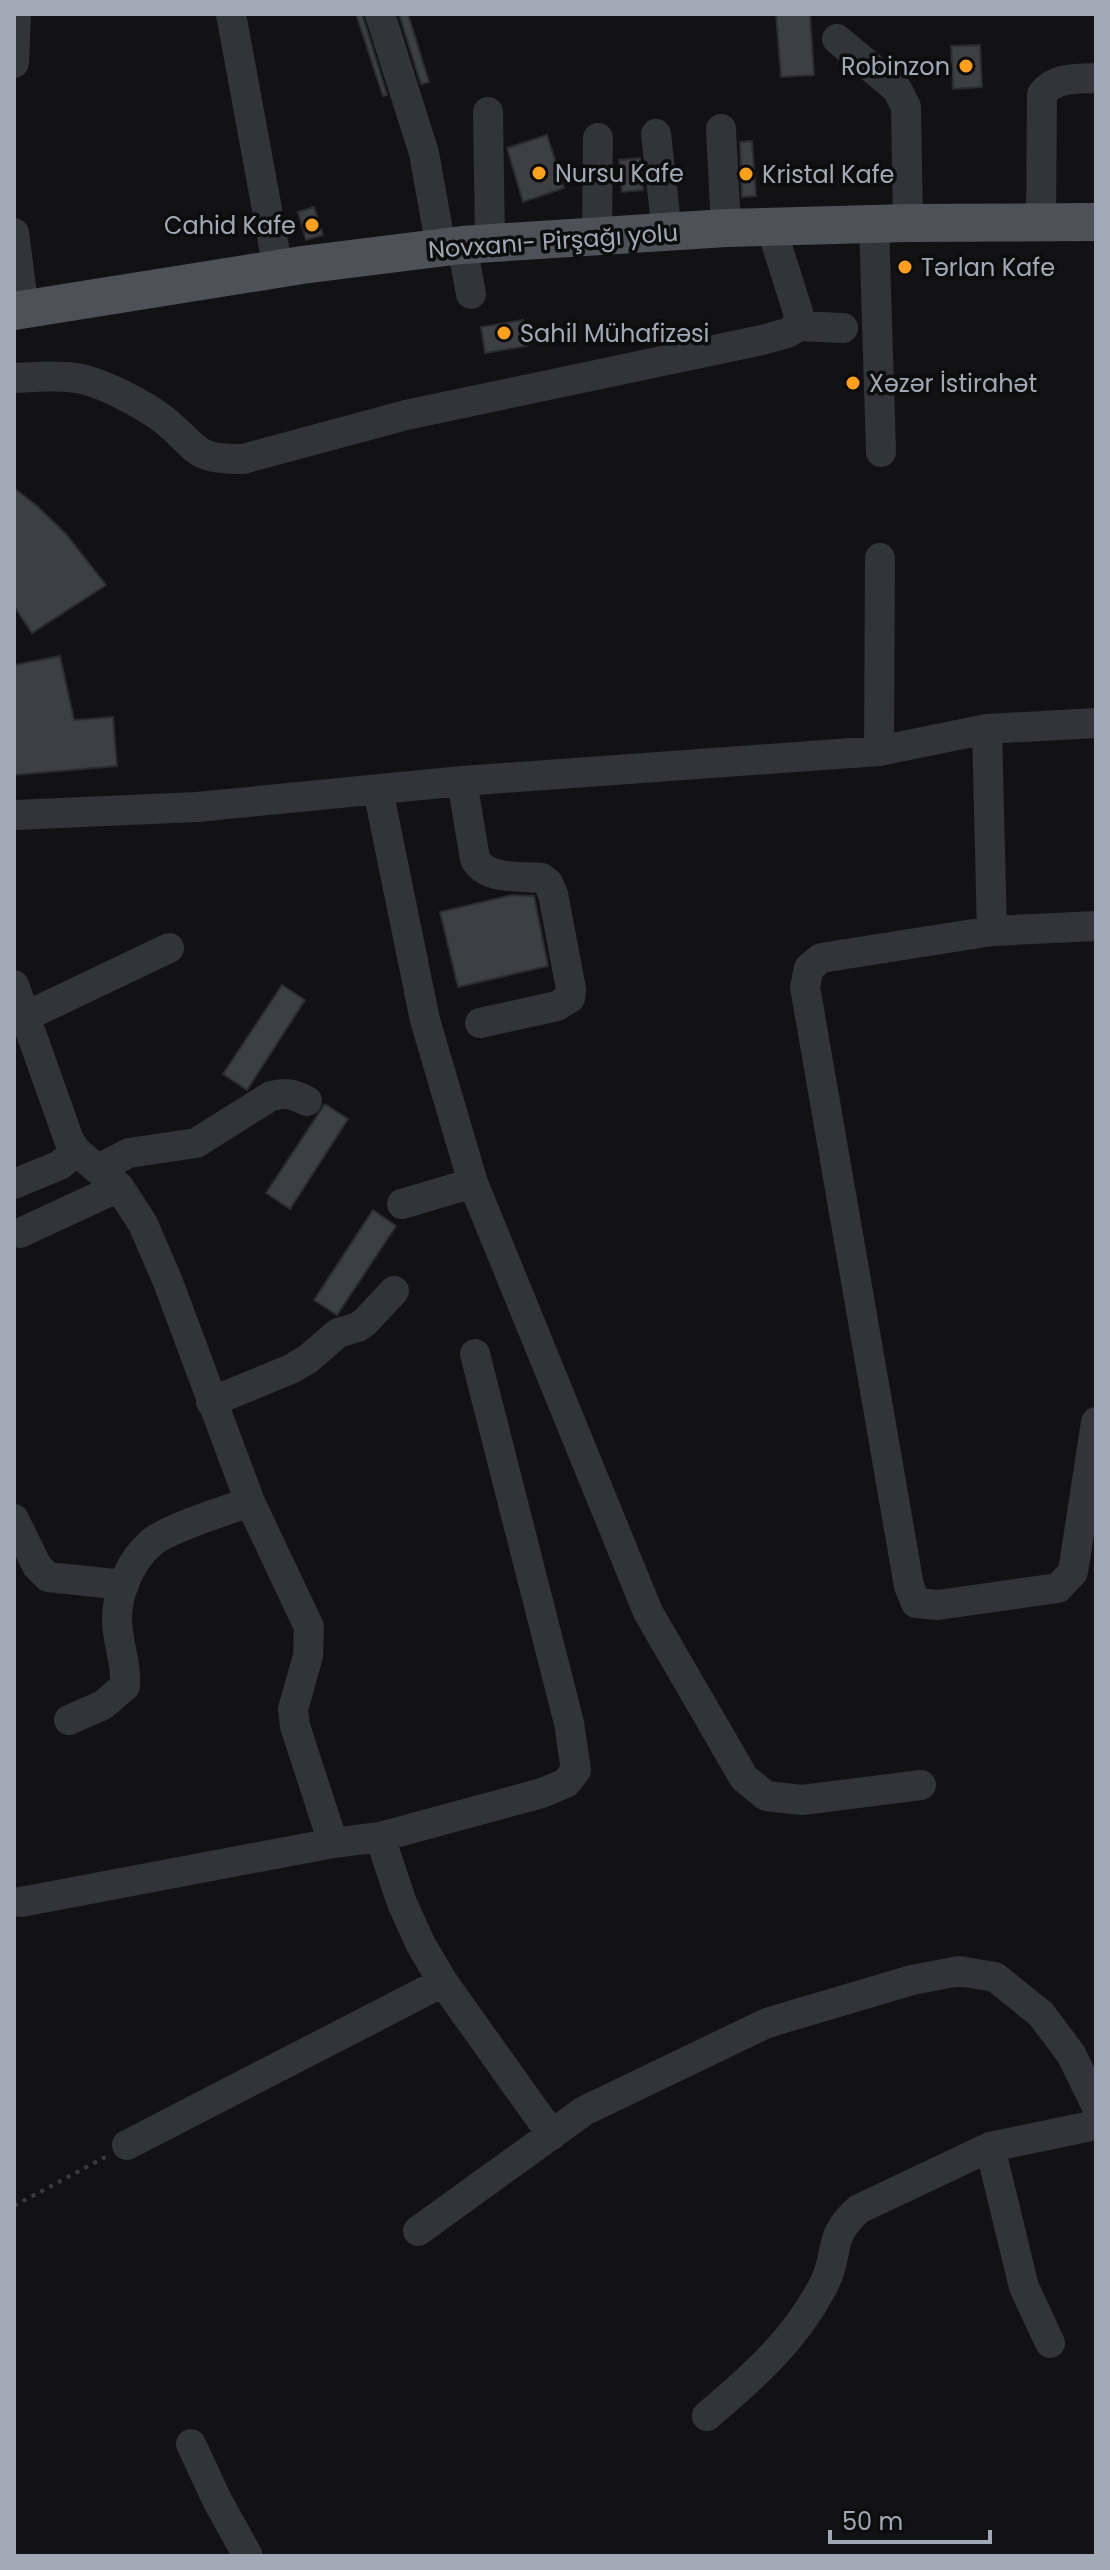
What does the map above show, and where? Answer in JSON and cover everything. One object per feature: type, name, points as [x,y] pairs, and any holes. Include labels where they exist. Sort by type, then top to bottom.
[{"type":"main road","name":"Novxanı- Pirşağı yolu","points":[[19,310],[278,269],[464,246],[726,228],[1096,222]]},
{"type":"street","points":[[14,63],[16,14]]},
{"type":"street","points":[[231,14],[278,269]]},
{"type":"street","points":[[380,14],[424,153],[464,246],[471,294]]},
{"type":"street","points":[[837,39],[897,89],[906,107],[891,224],[881,452]]},
{"type":"street","points":[[1041,222],[1042,94],[1049,85],[1058,81],[1096,78]]},
{"type":"street","points":[[464,246],[488,112]]},
{"type":"street","points":[[721,129],[726,228]]},
{"type":"street","points":[[656,134],[667,232]]},
{"type":"street","points":[[597,236],[598,138]]},
{"type":"street","points":[[771,227],[798,312],[799,326]]},
{"type":"street","points":[[14,242],[19,310]]},
{"type":"street","points":[[14,378],[79,378],[110,390],[164,420],[196,451],[216,460],[243,459],[406,415],[762,340],[799,326],[843,328]]},
{"type":"street","points":[[879,751],[880,558]]},
{"type":"street","points":[[14,815],[197,807],[462,781],[879,751],[987,729],[1096,723]]},
{"type":"street","points":[[987,729],[992,931]]},
{"type":"street","points":[[462,781],[479,867],[489,873],[542,878],[548,883],[553,894],[571,989],[570,998],[557,1006],[480,1023]]},
{"type":"street","points":[[378,790],[425,1020],[473,1183],[648,1612],[744,1778],[766,1796],[802,1800],[921,1785]]},
{"type":"street","points":[[1096,926],[992,931],[821,958],[809,968],[805,987],[909,1586],[916,1603],[938,1605],[1058,1588],[1073,1572],[1096,1422]]},
{"type":"street","points":[[20,1019],[169,948]]},
{"type":"street","points":[[14,985],[20,1019],[64,1129],[143,1224],[168,1282],[250,1502],[309,1627],[308,1656],[293,1709],[295,1726],[333,1843]]},
{"type":"street","points":[[20,1233],[98,1169],[129,1153],[196,1143],[271,1096],[292,1094],[307,1101]]},
{"type":"street","points":[[14,1184],[60,1165],[98,1169]]},
{"type":"street","points":[[402,1204],[473,1183]]},
{"type":"street","points":[[211,1402],[308,1359],[338,1333],[365,1322],[394,1291]]},
{"type":"street","points":[[21,1902],[333,1843],[380,1837],[542,1793],[566,1783],[576,1770],[569,1723],[475,1354]]},
{"type":"street","points":[[69,1720],[103,1705],[125,1686],[126,1669],[117,1622],[118,1599],[132,1566],[152,1542],[167,1533],[250,1502]]},
{"type":"street","points":[[14,1519],[37,1566],[48,1577],[124,1585]]},
{"type":"street","points":[[380,1837],[402,1903],[421,1945],[443,1982],[552,2135]]},
{"type":"street","points":[[418,2231],[584,2111],[767,2023],[912,1980],[959,1971],[995,1977],[1041,2014],[1071,2054],[1096,2105]]},
{"type":"street","points":[[127,2145],[443,1982]]},
{"type":"street","points":[[707,2416],[775,2356],[826,2282],[835,2239],[843,2223],[859,2209],[990,2147],[1096,2125]]},
{"type":"street","points":[[990,2147],[1024,2287],[1050,2343]]},
{"type":"street","points":[[191,2444],[248,2556]]},
{"type":"path","points":[[14,2206],[127,2145]]},
{"type":"building","points":[[356,14],[362,14],[387,95],[383,96]]},
{"type":"building","points":[[399,14],[408,14],[429,82],[421,84]]},
{"type":"building","points":[[776,14],[810,14],[814,75],[781,77]]},
{"type":"building","points":[[980,45],[982,87],[953,89],[951,46]]},
{"type":"building","points":[[547,135],[564,188],[523,202],[507,148]]},
{"type":"building","points":[[752,141],[756,196],[742,197],[740,142]]},
{"type":"building","points":[[640,158],[643,190],[622,192],[619,160]]},
{"type":"building","points":[[314,207],[323,235],[306,240],[298,212]]},
{"type":"building","points":[[523,320],[527,346],[485,353],[481,327]]},
{"type":"building","points":[[14,488],[66,534],[106,585],[32,633],[14,606]]},
{"type":"building","points":[[60,656],[74,720],[113,717],[117,766],[14,775],[14,665]]},
{"type":"building","points":[[512,895],[534,896],[548,966],[458,987],[440,912]]},
{"type":"building","points":[[282,985],[305,1000],[247,1090],[223,1074]]},
{"type":"building","points":[[325,1104],[348,1119],[290,1209],[266,1193]]},
{"type":"building","points":[[373,1210],[396,1226],[337,1315],[314,1300]]},
{"type":"place","name":"Robinzon","points":[[966,66]]},
{"type":"place","name":"Nursu Kafe","points":[[539,173]]},
{"type":"place","name":"Kristal Kafe","points":[[746,174]]},
{"type":"place","name":"Cahid Kafe","points":[[312,225]]},
{"type":"place","name":"Tərlan Kafe","points":[[905,267]]},
{"type":"place","name":"Sahil Mühafizəsi","points":[[504,333]]},
{"type":"place","name":"Xəzər İstirahət","points":[[853,383]]}]
